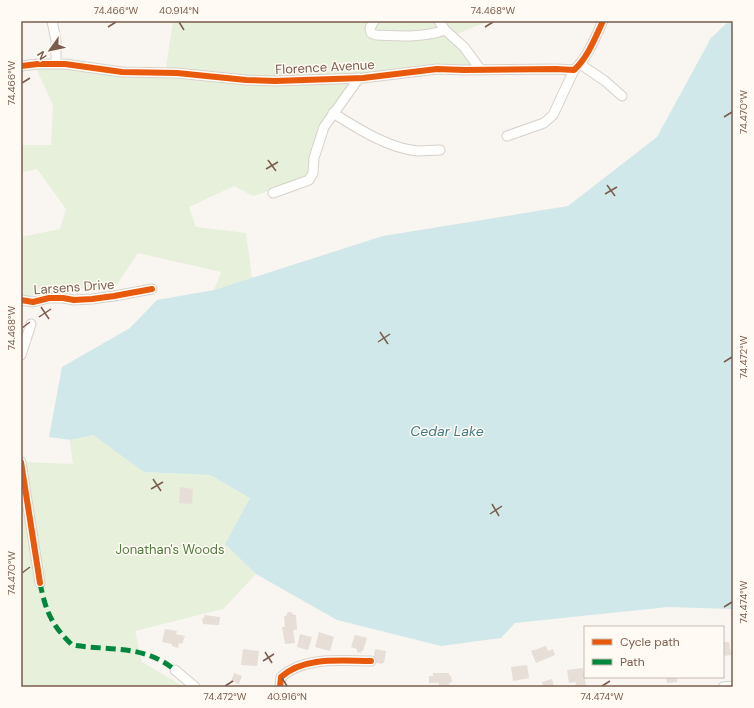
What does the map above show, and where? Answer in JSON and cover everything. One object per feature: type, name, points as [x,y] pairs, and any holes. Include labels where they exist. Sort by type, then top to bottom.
[{"type":"street","points":[[52,21],[56,40],[56,64]]},
{"type":"street","points":[[374,21],[370,28],[371,33],[376,35],[416,36],[435,34],[445,30]]},
{"type":"street","points":[[439,21],[445,30],[464,47],[480,69]]},
{"type":"street","points":[[507,136],[544,123],[553,115],[577,67],[589,51],[603,21]]},
{"type":"street","name":"Florence Avenue","points":[[21,66],[38,64],[65,64],[122,72],[177,73],[246,80],[275,81],[359,78],[437,69],[556,69],[577,67]]},
{"type":"street","points":[[577,67],[605,81],[622,96]]},
{"type":"street","points":[[273,193],[309,180],[313,173],[314,158],[324,127],[359,78]]},
{"type":"street","points":[[333,113],[362,130],[396,146],[417,151],[440,150]]},
{"type":"street","name":"Larsens Drive","points":[[21,300],[32,302],[49,298],[83,300],[114,296],[152,288]]},
{"type":"street","points":[[21,355],[32,324]]},
{"type":"street","points":[[21,462],[40,583]]},
{"type":"street","points":[[280,687],[281,677],[292,668],[314,662],[371,661]]},
{"type":"street","points":[[175,670],[195,687]]},
{"type":"street","points":[[724,687],[733,686]]},
{"type":"green space","points":[[173,21],[489,21],[454,35],[480,68],[359,79],[321,129],[306,179],[253,196],[234,186],[189,207],[196,227],[246,233],[252,278],[214,290],[221,272],[138,253],[114,289],[41,288],[21,308],[21,237],[60,229],[66,209],[37,169],[21,173],[21,145],[51,145],[53,105],[34,64],[165,74]]},
{"type":"green space","name":"Jonathan's Woods","points":[[93,435],[144,472],[210,475],[241,493],[244,492],[251,498],[225,544],[256,574],[223,609],[135,631],[142,662],[184,687],[21,687],[21,462],[73,464],[70,440]]},
{"type":"water","name":"Cedar Lake","points":[[729,21],[733,21],[733,609],[668,607],[515,623],[501,638],[441,646],[337,620],[256,574],[225,544],[250,498],[210,475],[144,472],[93,435],[70,440],[49,437],[62,367],[130,328],[157,300],[214,290],[383,236],[568,206],[657,137],[711,38]]},
{"type":"building","points":[[180,487],[193,489],[192,504],[179,503]]},
{"type":"building","points":[[288,612],[296,615],[297,630],[293,630],[295,643],[285,644],[282,627],[285,627],[284,616],[286,616]]},
{"type":"building","points":[[204,615],[220,617],[219,625],[203,624],[202,618],[204,618]]},
{"type":"building","points":[[165,629],[177,631],[176,634],[185,636],[182,644],[179,643],[178,648],[172,646],[172,644],[162,642]]},
{"type":"building","points":[[319,632],[334,637],[330,651],[315,647]]},
{"type":"building","points":[[300,634],[312,637],[308,650],[297,647]]},
{"type":"building","points":[[355,635],[367,638],[361,653],[357,652],[357,649],[351,647]]},
{"type":"building","points":[[724,642],[729,642],[731,655],[724,656]]},
{"type":"building","points":[[546,646],[548,651],[553,649],[555,655],[536,663],[531,651]]},
{"type":"building","points":[[243,649],[259,651],[257,666],[241,665]]},
{"type":"building","points":[[375,649],[386,651],[384,663],[373,662]]},
{"type":"building","points":[[527,665],[529,678],[513,681],[511,667]]},
{"type":"building","points":[[583,668],[586,686],[575,687],[576,682],[569,683],[567,670]]},
{"type":"building","points":[[234,673],[242,676],[239,684],[231,681]]},
{"type":"building","points":[[433,673],[449,673],[449,676],[451,675],[452,682],[449,683],[449,686],[439,686],[439,683],[429,683],[429,676],[433,676]]},
{"type":"building","points":[[666,678],[677,678],[677,682],[667,683]]},
{"type":"building","points":[[552,679],[554,687],[543,687],[542,682]]},
{"type":"marked path","points":[[40,583],[50,617],[59,631],[72,645],[138,652],[151,656],[175,670]]},
{"type":"cycle path","points":[[21,66],[38,64],[65,64],[122,72],[177,73],[246,80],[275,81],[363,78],[437,69],[574,70],[587,53],[603,21]]},
{"type":"cycle path","points":[[21,300],[33,302],[49,298],[74,300],[92,299],[152,289]]},
{"type":"cycle path","points":[[21,462],[40,583]]},
{"type":"cycle path","points":[[280,687],[281,677],[290,670],[301,666],[324,661],[371,661]]}]
